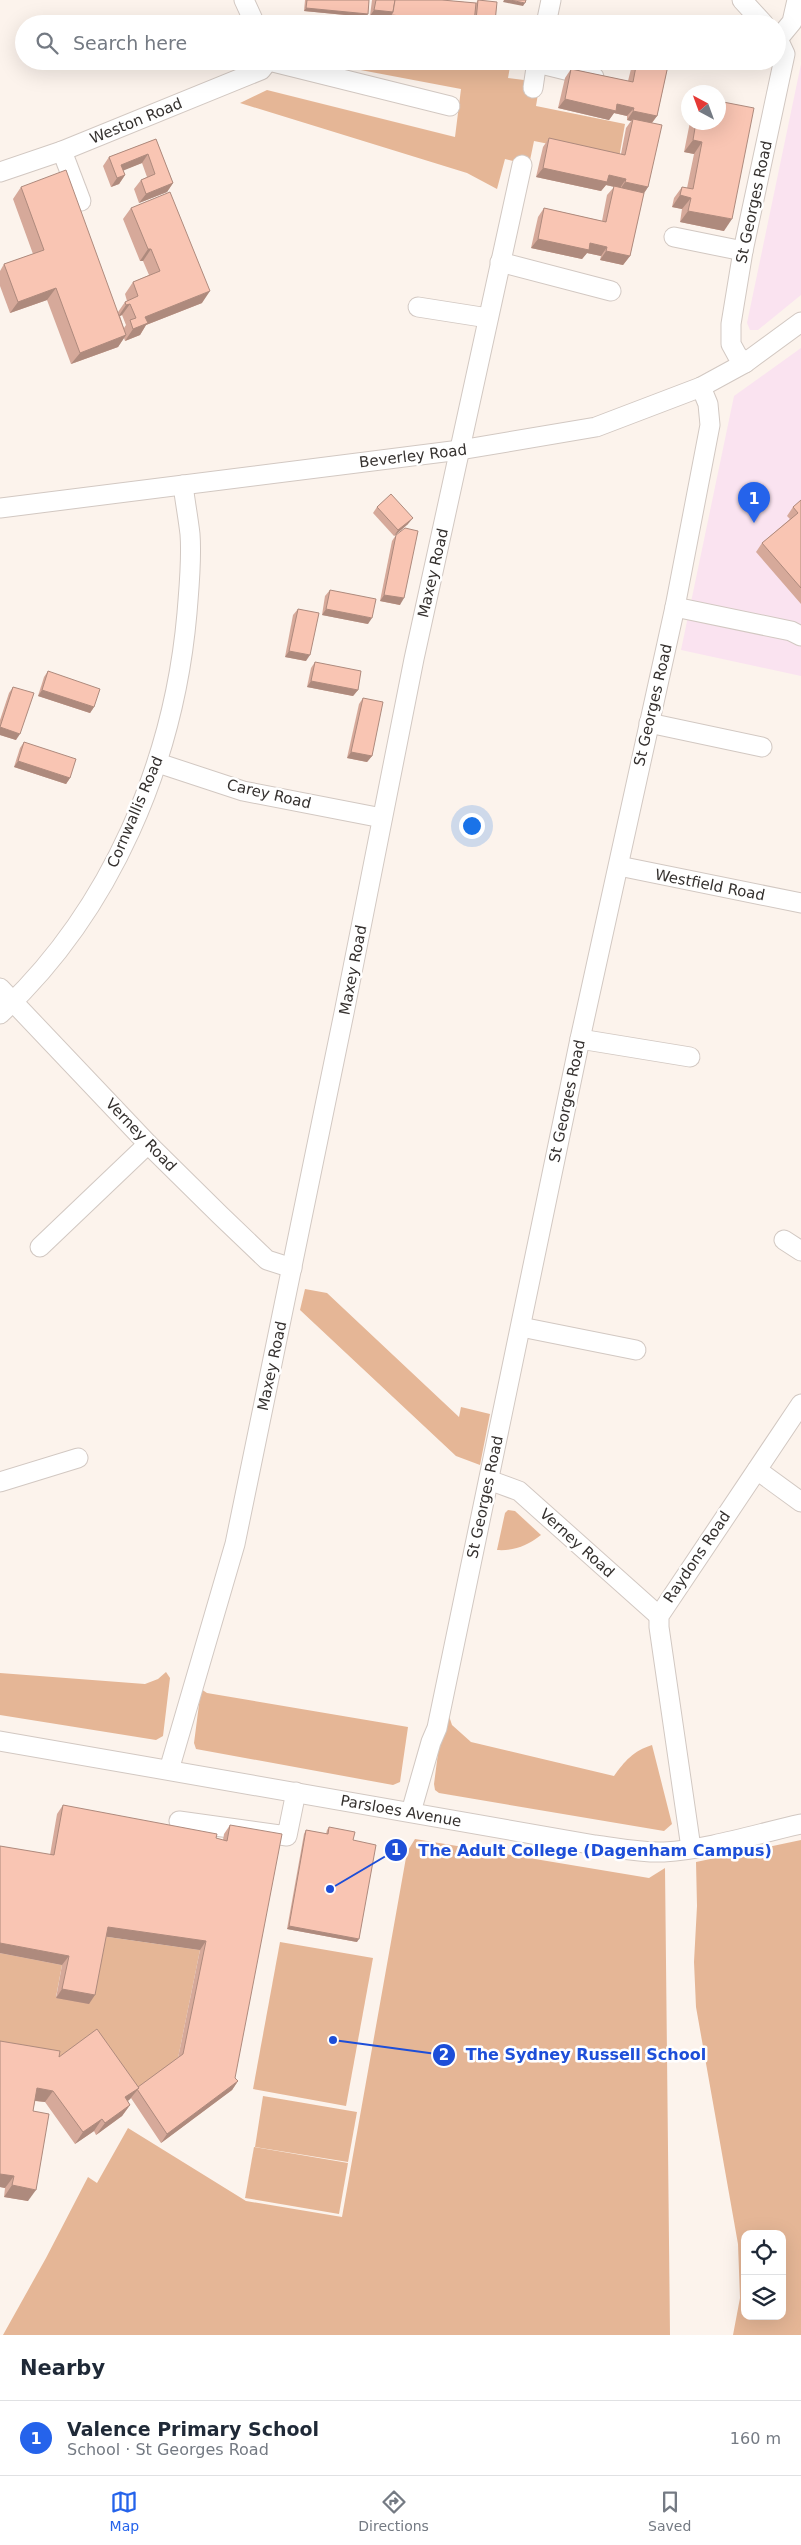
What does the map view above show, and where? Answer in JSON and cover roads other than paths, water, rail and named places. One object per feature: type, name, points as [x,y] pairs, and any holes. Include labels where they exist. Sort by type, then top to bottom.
[{"type":"street","points":[[244,0],[251,15]]},
{"type":"street","points":[[548,15],[551,0]]},
{"type":"street","points":[[742,0],[756,15]]},
{"type":"street","points":[[786,29],[792,22],[797,0]]},
{"type":"street","name":"Weston Road","points":[[0,172],[62,151],[261,70]]},
{"type":"street","points":[[305,70],[450,106]]},
{"type":"street","points":[[532,88],[535,70]]},
{"type":"street","points":[[567,70],[609,81]]},
{"type":"street","name":"St Georges Road","points":[[745,363],[737,355],[731,344],[731,324],[743,251],[783,70]]},
{"type":"street","points":[[62,151],[81,201]]},
{"type":"street","name":"Maxey Road","points":[[169,1770],[235,1544],[414,659],[522,165]]},
{"type":"street","points":[[674,237],[743,251]]},
{"type":"street","points":[[500,262],[611,291]]},
{"type":"street","points":[[418,307],[488,318]]},
{"type":"street","name":"Beverley Road","points":[[0,508],[460,450],[596,427],[701,387],[745,363],[801,322]]},
{"type":"street","name":"St Georges Road","points":[[411,1812],[431,1742],[437,1728],[580,1039],[675,607],[710,425],[708,404],[701,387]]},
{"type":"street","name":"Cornwallis Road","points":[[7,1008],[56,953],[102,886],[132,826],[158,763],[174,701],[185,636],[190,535],[183,485]]},
{"type":"street","points":[[675,607],[791,631],[801,636]]},
{"type":"street","points":[[649,723],[762,747]]},
{"type":"street","name":"Carey Road","points":[[158,763],[243,791],[382,818]]},
{"type":"street","name":"Westfield Road","points":[[619,866],[801,904]]},
{"type":"street","name":"Verney Road","points":[[0,988],[7,1008],[267,1260],[292,1268]]},
{"type":"street","points":[[580,1039],[690,1057]]},
{"type":"street","points":[[40,1247],[148,1144]]},
{"type":"street","points":[[784,1240],[801,1251]]},
{"type":"street","points":[[521,1327],[636,1350]]},
{"type":"street","name":"Raydons Road","points":[[692,1848],[659,1627],[659,1616],[801,1404]]},
{"type":"street","points":[[0,1482],[78,1458]]},
{"type":"street","points":[[757,1470],[801,1502]]},
{"type":"street","name":"Verney Road","points":[[489,1480],[502,1483],[519,1492],[659,1616]]},
{"type":"street","name":"Parsloes Avenue","points":[[0,1740],[625,1849],[663,1852],[692,1848],[801,1824]]},
{"type":"street","points":[[179,1821],[288,1836],[296,1792]]},
{"type":"place","name":"Valence Primary School","points":[[754,523]]},
{"type":"place","name":"The Adult College (Dagenham Campus)","points":[[330,1889]]},
{"type":"place","name":"The Sydney Russell School","points":[[333,2040]]}]
